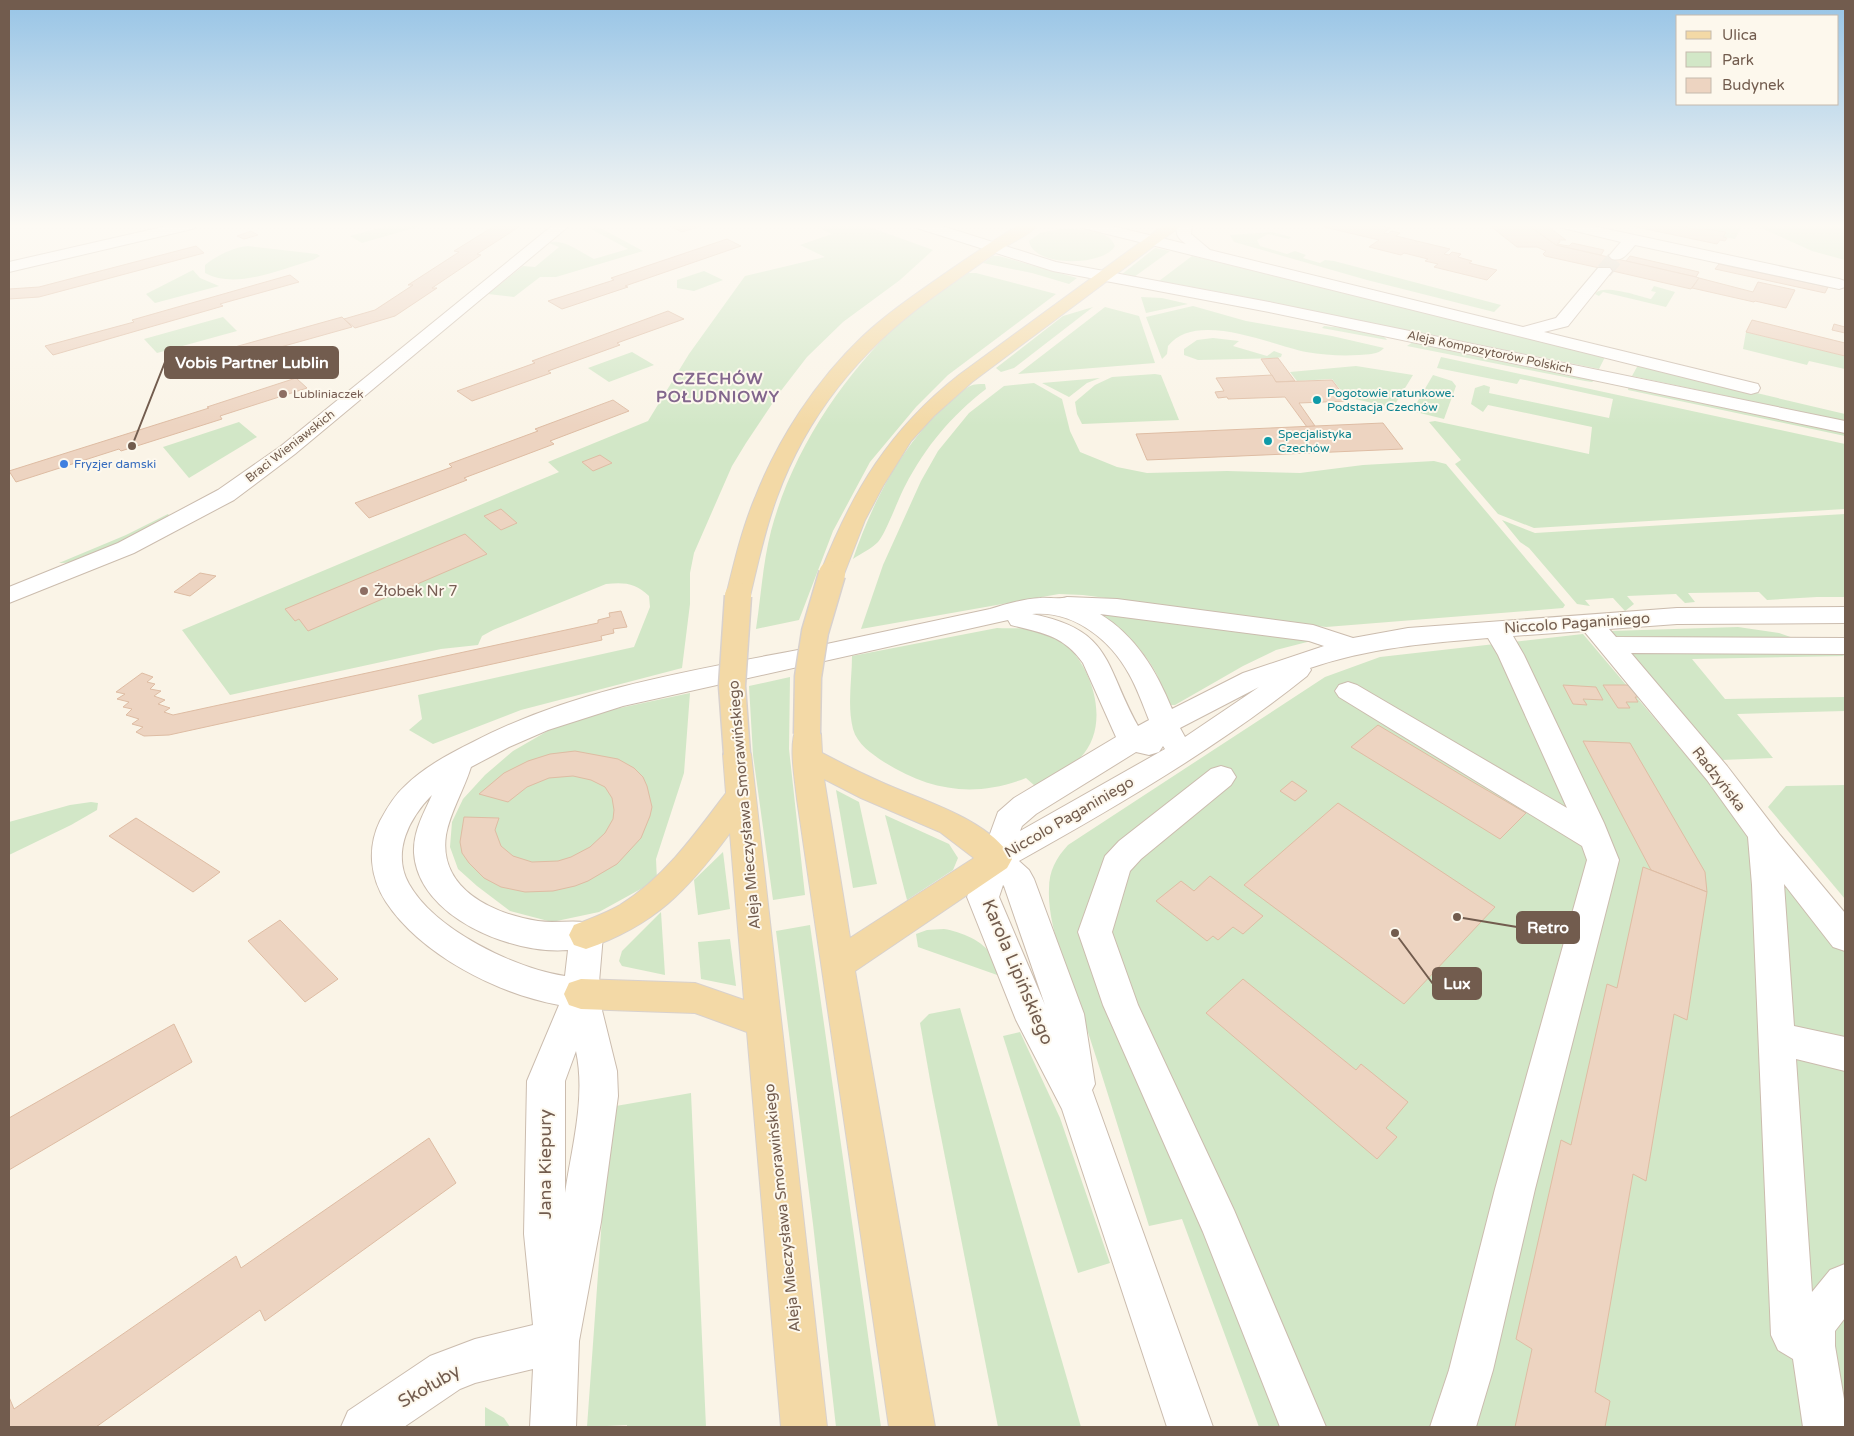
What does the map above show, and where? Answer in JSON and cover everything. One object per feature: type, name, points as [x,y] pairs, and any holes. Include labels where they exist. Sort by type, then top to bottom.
[{"type":"main road","name":"Aleja Mieczysława Smorawińskiego","points":[[804,1427],[740,796],[732,686],[738,596],[753,538],[767,496],[799,433],[825,391],[860,350],[881,329],[928,292]]},
{"type":"main road","points":[[912,1427],[816,833],[807,746],[808,677],[815,632],[832,574],[863,500],[905,436],[949,391],[1082,292]]},
{"type":"main road","points":[[807,746],[871,790],[951,824],[973,839],[996,859],[837,965]]},
{"type":"main road","points":[[586,935],[614,924],[638,910],[683,870],[740,796]]},
{"type":"main road","points":[[581,994],[695,998],[763,1022]]},
{"type":"street","name":"Braci Wieniawskich","points":[[9,596],[126,548],[226,495],[288,450],[482,292]]},
{"type":"street","points":[[1078,295],[1088,292]]},
{"type":"street","name":"Aleja Kompozytorów Polskich","points":[[1192,292],[1269,306],[1845,427]]},
{"type":"street","name":"Aleja Kompozytorów Polskich","points":[[1357,292],[1763,391]]},
{"type":"street","points":[[1520,332],[1562,322],[1587,292]]},
{"type":"street","points":[[1562,322],[1568,334],[1586,348]]},
{"type":"street","points":[[581,994],[544,987],[504,972],[459,949],[412,912],[397,893],[389,876],[387,839],[396,818],[410,798],[431,779],[512,733],[586,706],[657,688],[996,616],[1013,609],[1032,606],[1117,607],[1313,633],[1351,646]]},
{"type":"street","points":[[1056,606],[1077,613],[1094,622],[1113,636],[1139,667],[1157,704],[1164,725],[1182,752]]},
{"type":"street","name":"Niccolo Paganiniego","points":[[996,859],[1009,820],[1025,806],[1132,741],[1252,679],[1351,646],[1408,636],[1677,616],[1845,615]]},
{"type":"street","points":[[996,616],[1049,623],[1070,632],[1084,644],[1099,666],[1121,723],[1132,741],[1182,752]]},
{"type":"street","name":"Radzyńska","points":[[1590,622],[1716,773],[1763,836],[1845,937]]},
{"type":"street","points":[[1453,1427],[1471,1370],[1519,1173],[1603,860],[1511,655],[1496,629]]},
{"type":"street","points":[[1609,645],[1845,646]]},
{"type":"street","name":"Niccolo Paganiniego","points":[[996,859],[1182,752],[1275,688],[1313,658]]},
{"type":"street","points":[[1348,691],[1595,839]]},
{"type":"street","points":[[458,763],[450,787],[432,825],[429,854],[435,876],[449,896],[470,911],[498,924],[526,932],[556,937],[586,935]]},
{"type":"street","points":[[1222,777],[1130,850],[1116,865],[1095,932],[1121,1005],[1220,1224],[1303,1427]]},
{"type":"street","points":[[1763,836],[1768,885],[1793,1336],[1813,1335]]},
{"type":"street","name":"Karola Lipińskiego","points":[[996,859],[984,897],[1034,1020],[1079,1103],[1190,1427]]},
{"type":"street","name":"Jana Kiepury","points":[[557,1341],[544,1234],[546,1081],[581,994],[586,935]]},
{"type":"street","name":"Jana Kiepury","points":[[553,1427],[557,1341],[581,1222],[599,1096],[599,1070],[581,994]]},
{"type":"street","points":[[1777,1038],[1845,1054]]},
{"type":"street","points":[[1826,1427],[1813,1335],[1845,1285]]},
{"type":"street","name":"Skołuby","points":[[364,1427],[446,1372],[475,1361],[557,1341]]},
{"type":"green space","points":[[150,292],[196,292],[155,303],[146,294]]},
{"type":"green space","points":[[490,292],[520,292],[514,297],[488,294]]},
{"type":"green space","points":[[734,292],[884,292],[843,322],[807,357],[780,392],[732,466],[694,553],[690,573],[690,604],[682,668],[521,710],[433,744],[409,730],[422,719],[418,695],[634,647],[650,607],[649,596],[639,588],[629,584],[606,584],[493,630],[482,636],[478,645],[441,649],[230,695],[182,630],[559,472],[548,462],[648,421],[689,354]]},
{"type":"green space","points":[[940,292],[1048,292],[1056,294],[948,375],[916,407],[870,462],[833,531],[799,620],[756,629],[771,531],[780,502],[805,445],[821,418],[858,367],[900,322]]},
{"type":"green space","points":[[1220,292],[1339,292],[1605,357],[1599,369]]},
{"type":"green space","points":[[1415,292],[1452,292],[1501,305],[1494,312]]},
{"type":"green space","points":[[1598,292],[1603,292],[1599,296],[1595,294]]},
{"type":"green space","points":[[1603,292],[1624,292],[1651,299],[1656,292],[1675,292],[1666,307]]},
{"type":"green space","points":[[1141,297],[1162,298],[1188,304],[1146,313]]},
{"type":"green space","points":[[1193,306],[1246,321],[1332,336],[1384,348],[1379,352],[1369,354],[1326,355],[1215,330],[1196,331],[1181,336],[1168,346],[1167,354],[1162,359],[1146,317]]},
{"type":"green space","points":[[1093,307],[1014,368],[1001,372],[996,368],[1063,316]]},
{"type":"green space","points":[[1105,307],[1139,316],[1155,363],[1018,374]]},
{"type":"green space","points":[[223,317],[237,331],[157,353],[144,339]]},
{"type":"green space","points":[[1324,326],[1368,331],[1383,336],[1387,340],[1322,328]]},
{"type":"green space","points":[[1746,332],[1845,356],[1845,369],[1809,361],[1807,365],[1743,349]]},
{"type":"green space","points":[[1213,338],[1239,341],[1233,346],[1267,356],[1274,351],[1282,354],[1281,357],[1277,358],[1198,360],[1184,355],[1184,349],[1197,340]]},
{"type":"green space","points":[[1413,342],[1596,379],[1592,382],[1585,381],[1407,346]]},
{"type":"green space","points":[[632,352],[654,365],[609,382],[588,368]]},
{"type":"green space","points":[[1441,357],[1845,444],[1845,509],[1534,528],[1498,514],[1455,464],[1461,460],[1429,422],[1435,421],[1589,454],[1592,427],[1488,405],[1483,412],[1471,404],[1475,388],[1484,385],[1490,387],[1489,393],[1609,418],[1613,399],[1520,379],[1517,384],[1437,368]]},
{"type":"green space","points":[[1638,365],[1845,414],[1845,421],[1632,376]]},
{"type":"green space","points":[[1356,366],[1413,375],[1394,406],[1390,407],[1346,397],[1332,379],[1297,381],[1290,372]]},
{"type":"green space","points":[[1161,375],[1179,420],[1082,424],[1077,414],[1075,402],[1095,385],[1112,377]]},
{"type":"green space","points":[[1433,375],[1452,381],[1456,386],[1444,419],[1412,411]]},
{"type":"green space","points":[[1100,378],[1087,383],[1069,397],[1042,383]]},
{"type":"green space","points":[[1034,383],[1062,399],[1070,431],[1080,452],[1117,467],[1147,473],[1227,471],[1300,473],[1363,465],[1434,461],[1446,464],[1565,605],[1563,608],[1326,627],[1083,595],[1059,594],[861,629],[883,565],[921,481],[938,451],[969,413],[1004,386]]},
{"type":"green space","points":[[985,384],[986,389],[973,399],[940,433],[913,471],[878,542],[853,559],[870,515],[893,471],[906,451],[937,414],[962,392],[972,385]]},
{"type":"green space","points":[[1629,385],[1845,432],[1845,436],[1628,390]]},
{"type":"green space","points":[[239,422],[257,437],[189,478],[163,447]]},
{"type":"green space","points":[[168,514],[170,517],[115,546],[84,558],[59,563],[126,535]]},
{"type":"green space","points":[[1845,514],[1845,597],[1767,600],[1759,592],[1688,593],[1695,602],[1685,603],[1676,594],[1627,596],[1634,604],[1625,611],[1613,598],[1585,600],[1590,606],[1577,604],[1502,520],[1535,533]]},
{"type":"green space","points":[[1092,609],[1311,641],[1276,650],[1243,666],[1175,705],[1170,705],[1163,695],[1158,677],[1152,666],[1138,647],[1130,638]]},
{"type":"green space","points":[[1738,627],[1779,633],[1845,656],[1692,659],[1725,699],[1845,697],[1845,711],[1737,714],[1773,758],[1721,760],[1610,631]]},
{"type":"green space","points":[[997,628],[1028,629],[1051,633],[1069,648],[1080,661],[1094,694],[1096,712],[1095,729],[1090,744],[1080,758],[1059,774],[1035,786],[1026,778],[989,788],[953,788],[918,780],[901,772],[879,759],[861,744],[855,734],[851,720],[852,656]]},
{"type":"green space","points":[[1583,634],[1739,818],[1845,949],[1845,1427],[1259,1427],[1182,1219],[1149,1226],[1092,1043],[1056,937],[1049,904],[1050,876],[1054,865],[1068,845],[1325,677],[1380,657]]},
{"type":"green space","points":[[790,677],[789,749],[805,895],[773,900],[753,755],[749,686]]},
{"type":"green space","points":[[690,693],[684,773],[656,859],[657,880],[599,912],[552,922],[510,911],[458,869],[450,847],[452,822],[463,799],[485,775],[513,751],[551,729],[587,715]]},
{"type":"green space","points":[[1845,785],[1845,899],[1768,807],[1786,786]]},
{"type":"green space","points":[[836,790],[859,802],[877,884],[853,888]]},
{"type":"green space","points":[[98,803],[97,810],[71,825],[9,855],[9,822],[70,805]]},
{"type":"green space","points":[[885,815],[949,844],[958,858],[953,870],[907,900]]},
{"type":"green space","points":[[723,852],[730,909],[698,915],[694,880]]},
{"type":"green space","points":[[661,912],[665,975],[622,966],[619,961],[622,951]]},
{"type":"green space","points":[[810,925],[881,1427],[836,1427],[813,1224],[776,931]]},
{"type":"green space","points":[[944,929],[957,932],[978,941],[984,946],[993,957],[1000,976],[918,947],[916,934],[927,930]]},
{"type":"green space","points":[[730,939],[736,986],[701,979],[698,942]]},
{"type":"green space","points":[[960,1008],[1081,1427],[998,1427],[920,1023],[929,1014]]},
{"type":"green space","points":[[1020,1032],[1060,1118],[1110,1263],[1078,1273],[1003,1036]]},
{"type":"green space","points":[[691,1093],[706,1427],[627,1427],[627,1425],[587,1427],[610,1107]]},
{"type":"green space","points":[[485,1407],[504,1418],[510,1427],[485,1427]]},
{"type":"building","points":[[9,292],[58,292],[39,297],[9,299]]},
{"type":"building","points":[[230,292],[263,292],[220,304],[223,306],[53,355],[45,346],[134,322],[132,320]]},
{"type":"building","points":[[402,292],[431,292],[395,316],[355,328],[344,319],[375,310]]},
{"type":"building","points":[[576,292],[613,292],[562,309],[548,301]]},
{"type":"building","points":[[1710,292],[1794,292],[1786,308]]},
{"type":"building","points":[[668,311],[684,319],[617,343],[620,345],[548,371],[551,373],[472,401],[457,391],[535,363],[532,361]]},
{"type":"building","points":[[342,317],[352,327],[184,374],[174,364]]},
{"type":"building","points":[[1752,320],[1845,343],[1845,356],[1746,332]]},
{"type":"building","points":[[1834,324],[1845,327],[1845,333],[1832,330]]},
{"type":"building","points":[[1278,358],[1295,381],[1276,382],[1261,359]]},
{"type":"building","name":"Pogotowie ratunkowe. Podstacja Czechów","points":[[1272,375],[1276,382],[1332,380],[1348,401],[1299,403],[1315,426],[1307,427],[1285,397],[1228,399],[1227,397],[1218,398],[1215,392],[1224,391],[1216,378]]},
{"type":"building","points":[[296,378],[307,388],[220,416],[222,419],[16,482],[9,471],[209,408],[207,407]]},
{"type":"building","points":[[613,400],[629,411],[550,441],[554,444],[464,478],[467,480],[369,518],[355,503],[452,467],[449,464],[538,431],[535,429]]},
{"type":"building","name":"Specjalistyka Czechów","points":[[1383,423],[1403,449],[1147,460],[1136,434]]},
{"type":"building","points":[[600,455],[612,463],[593,471],[582,462]]},
{"type":"building","points":[[501,509],[517,523],[501,530],[484,516]]},
{"type":"building","name":"Żłobek Nr 7","points":[[465,534],[487,554],[308,631],[299,619],[295,621],[285,609]]},
{"type":"building","points":[[200,573],[216,576],[190,596],[174,592]]},
{"type":"building","points":[[621,611],[627,627],[613,629],[614,633],[601,636],[602,640],[169,735],[144,736],[136,732],[143,727],[132,724],[139,719],[126,715],[132,709],[123,707],[129,702],[117,699],[125,694],[116,692],[142,673],[153,677],[147,682],[155,684],[150,689],[161,691],[154,696],[165,700],[158,704],[170,708],[164,712],[173,715],[598,623],[598,620],[610,617],[609,613]]},
{"type":"building","points":[[1563,685],[1596,687],[1603,700],[1583,699],[1587,705],[1573,704]]},
{"type":"building","points":[[1603,685],[1633,685],[1641,697],[1635,697],[1638,702],[1626,702],[1630,708],[1618,708]]},
{"type":"building","points":[[1378,725],[1526,813],[1500,839],[1351,747]]},
{"type":"building","points":[[1583,741],[1630,743],[1705,872],[1707,892],[1651,870]]},
{"type":"building","points":[[575,751],[618,759],[634,768],[643,777],[652,807],[641,838],[617,864],[588,881],[575,886],[553,891],[525,892],[501,887],[484,878],[462,853],[460,842],[464,817],[499,818],[495,830],[501,846],[513,856],[532,862],[558,861],[571,857],[590,847],[605,833],[613,819],[612,798],[605,787],[591,780],[573,776],[549,778],[527,787],[508,802],[479,794],[504,773],[528,761],[550,754]]},
{"type":"building","points":[[1292,781],[1307,791],[1295,801],[1280,791]]},
{"type":"building","points":[[1338,803],[1495,907],[1404,1004],[1244,885]]},
{"type":"building","points":[[136,818],[220,872],[193,892],[109,836]]},
{"type":"building","points":[[1643,867],[1707,892],[1687,1020],[1674,1014],[1646,1181],[1633,1174],[1595,1392],[1610,1401],[1605,1427],[1515,1427],[1532,1349],[1516,1339],[1561,1140],[1571,1145],[1607,984],[1617,988]]},
{"type":"building","points":[[1210,876],[1263,916],[1243,934],[1233,927],[1218,940],[1213,936],[1207,941],[1156,901],[1181,881],[1194,891]]},
{"type":"building","points":[[280,920],[338,979],[305,1002],[248,941]]},
{"type":"building","points":[[1243,979],[1356,1070],[1361,1064],[1408,1102],[1386,1128],[1397,1137],[1377,1159],[1206,1013]]},
{"type":"building","points":[[174,1024],[192,1062],[9,1170],[9,1118]]},
{"type":"building","points":[[429,1138],[456,1183],[265,1321],[260,1310],[96,1427],[9,1427],[9,1397],[14,1409],[236,1256],[241,1268]]},
{"type":"place","name":"Lubliniaczek","points":[[283,394]]},
{"type":"place","name":"Pogotowie ratunkowe. Podstacja Czechów","points":[[1317,400]]},
{"type":"place","name":"Specjalistyka Czechów","points":[[1268,441]]},
{"type":"place","name":"Vobis Partner Lublin","points":[[132,446]]},
{"type":"place","name":"Fryzjer damski","points":[[64,464]]},
{"type":"place","name":"Żłobek Nr 7","points":[[364,591]]},
{"type":"place","name":"Retro","points":[[1457,917]]},
{"type":"place","name":"Lux","points":[[1395,933]]},
{"type":"district","name":"CZECHÓW POŁUDNIOWY","points":[[718,388]]}]
